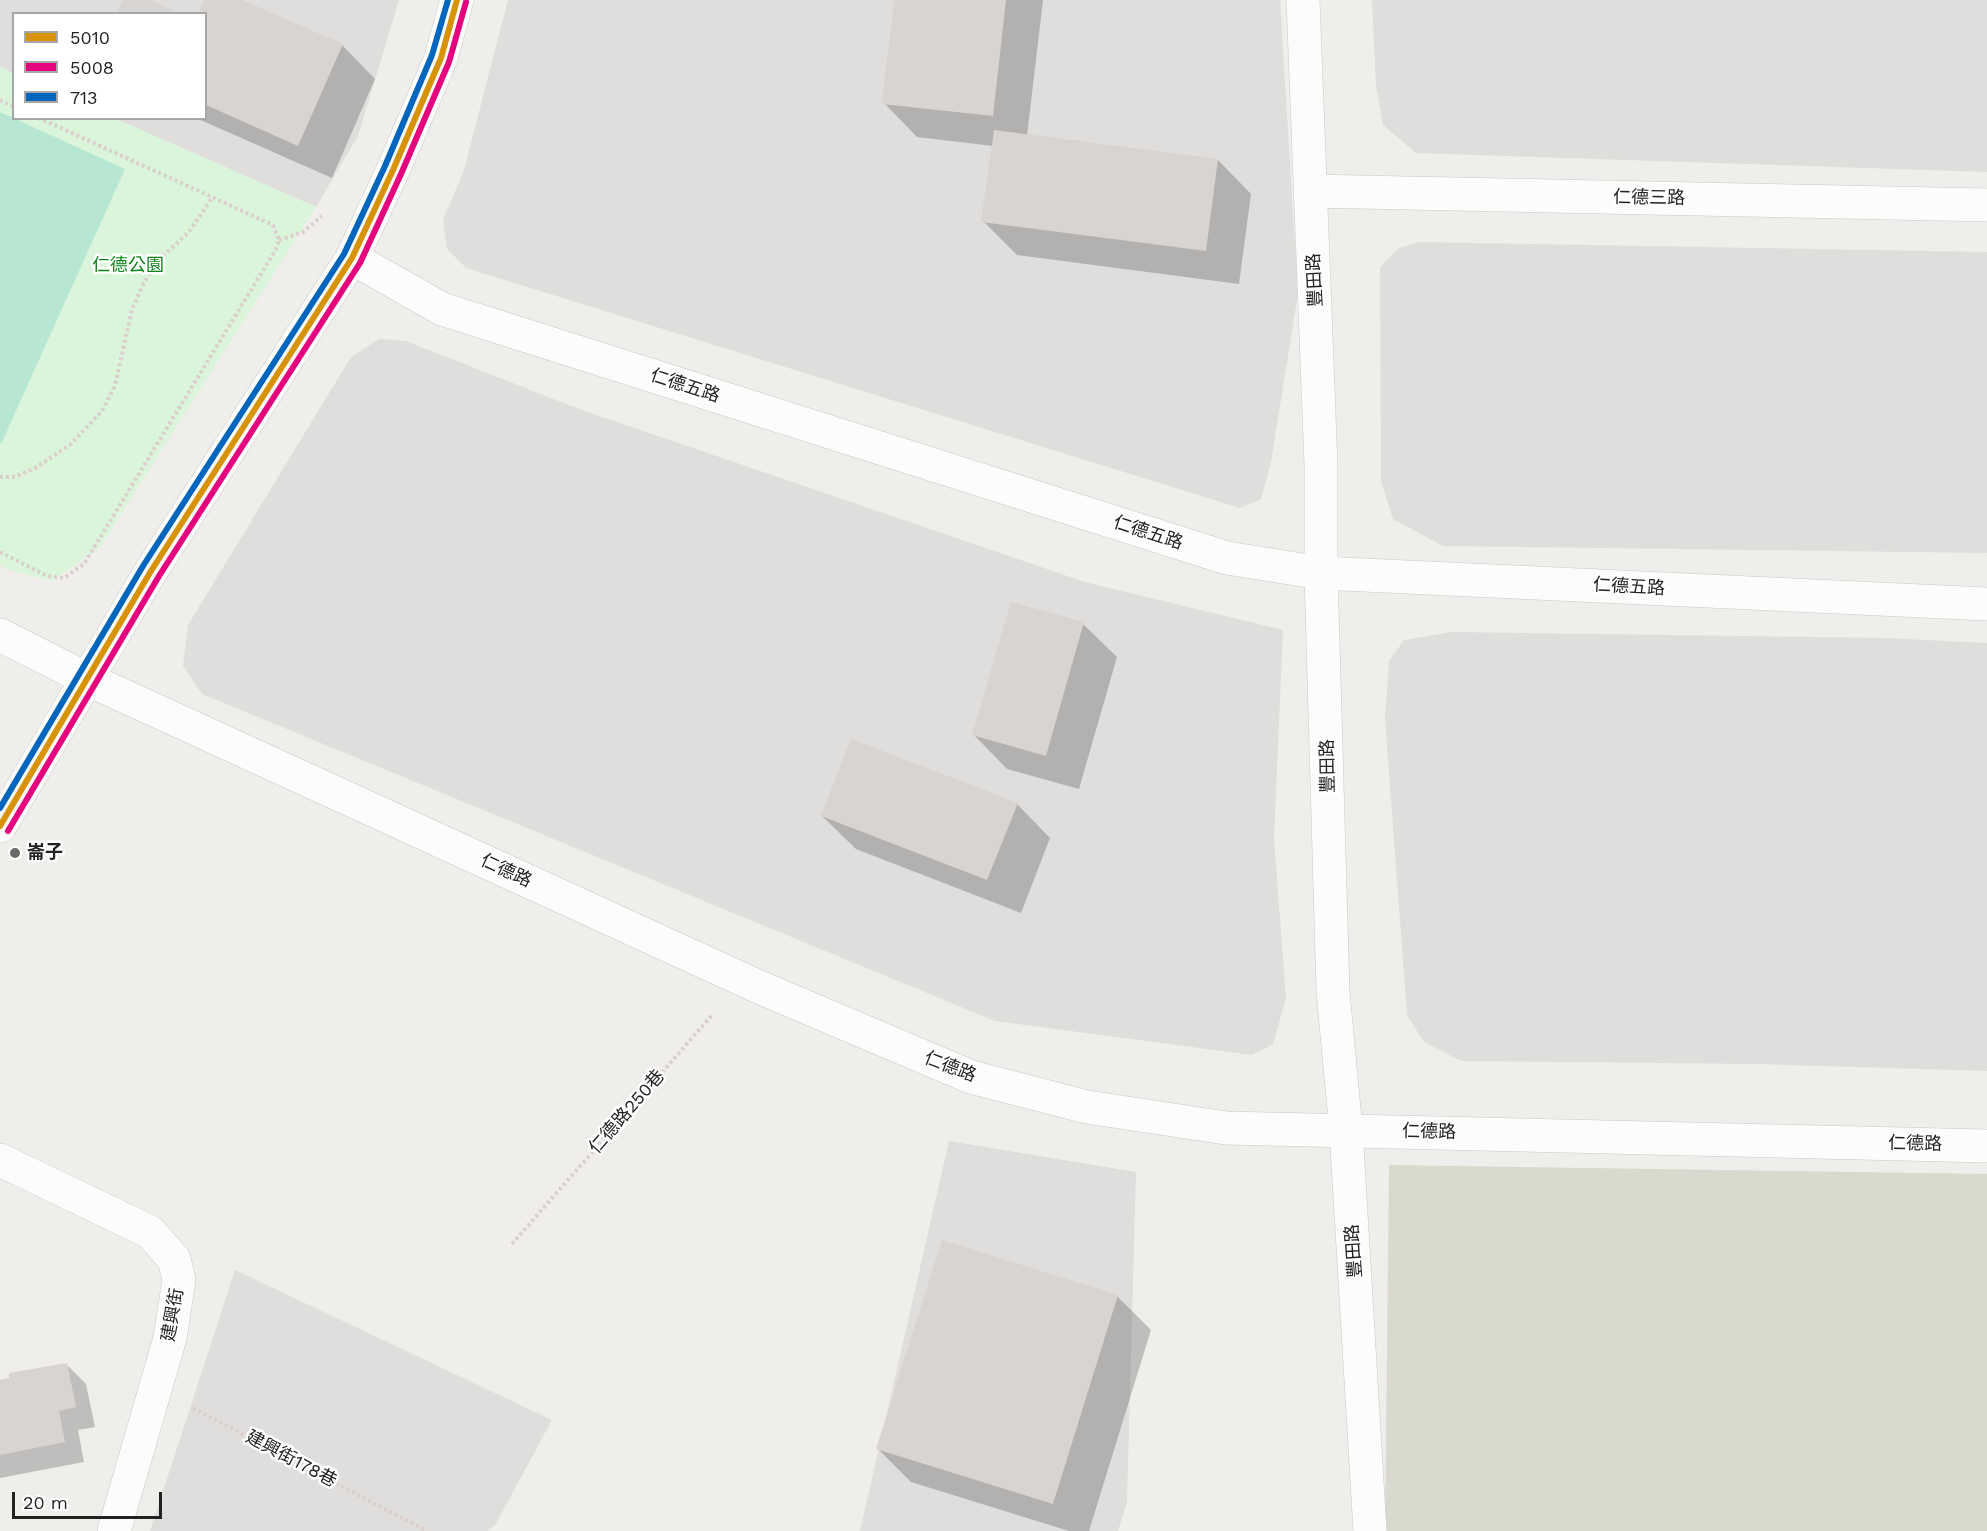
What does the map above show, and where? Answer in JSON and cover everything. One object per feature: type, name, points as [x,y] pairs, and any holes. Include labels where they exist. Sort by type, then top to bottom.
[{"type":"street","points":[[0,826],[151,571],[352,258],[441,58],[457,0]]},
{"type":"street","name":"豐田路","points":[[1303,0],[1321,465],[1321,573],[1334,992],[1346,1130],[1370,1531]]},
{"type":"street","name":"仁德三路","points":[[1311,191],[1987,205]]},
{"type":"street","name":"仁德五路","points":[[352,258],[442,309],[1227,558],[1321,573],[1987,604]]},
{"type":"street","name":"仁德路","points":[[0,635],[87,679],[742,980],[971,1077],[1087,1107],[1226,1128],[1987,1146]]},
{"type":"street","name":"建興街","points":[[0,1160],[150,1232],[174,1259],[179,1280],[170,1338],[114,1531]]},
{"type":"path","points":[[0,552],[47,576],[64,578],[84,564],[276,249],[279,240],[273,225],[43,120]]},
{"type":"path","points":[[0,477],[15,477],[37,467],[71,444],[102,411],[115,386],[132,309],[145,281],[162,257],[189,232],[212,198]]},
{"type":"path","points":[[279,240],[303,232],[316,223],[324,213]]},
{"type":"path","name":"仁德路250巷","points":[[512,1244],[742,980]]},
{"type":"path","name":"建興街178巷","points":[[156,1388],[427,1531]]},
{"type":"shaded area","points":[[0,0],[399,0],[358,136],[316,207],[118,120],[207,120],[207,12],[12,12],[12,73],[0,67]]},
{"type":"shaded area","points":[[508,0],[1280,0],[1298,294],[1271,462],[1261,499],[1240,508],[466,268],[447,249],[443,220],[464,170]]},
{"type":"shaded area","points":[[1372,0],[1987,0],[1987,172],[1416,153],[1383,125],[1376,85]]},
{"type":"shaded area","points":[[1420,242],[1987,252],[1987,553],[1443,546],[1393,519],[1381,481],[1380,267],[1399,248]]},
{"type":"shaded area","points":[[379,339],[406,341],[579,409],[1085,582],[1283,630],[1274,838],[1286,998],[1273,1044],[1252,1055],[995,1021],[202,694],[183,666],[188,625],[351,357]]},
{"type":"shaded area","points":[[1452,632],[1886,638],[1987,643],[1987,1071],[1756,1064],[1461,1061],[1424,1042],[1407,1015],[1385,719],[1389,661],[1404,640]]},
{"type":"shaded area","points":[[949,1141],[1136,1172],[1127,1502],[1118,1531],[860,1531]]},
{"type":"shaded area","points":[[1389,1165],[1987,1174],[1987,1531],[1385,1531]]},
{"type":"shaded area","points":[[235,1270],[552,1420],[495,1525],[487,1531],[150,1531]]},
{"type":"green space","name":"仁德公園","points":[[0,67],[12,73],[12,120],[118,120],[316,207],[101,546],[52,581],[12,571],[0,565]]},
{"type":"green space","points":[[0,112],[12,117],[12,120],[18,120],[125,169],[0,443]]},
{"type":"building","points":[[123,0],[150,0],[176,12],[118,12]]},
{"type":"building","points":[[204,0],[242,0],[343,44],[298,146],[207,105],[207,12],[199,12]]},
{"type":"building","points":[[894,0],[1006,0],[993,116],[882,104]]},
{"type":"building","points":[[994,130],[1218,159],[1206,251],[981,222]]},
{"type":"building","points":[[1011,602],[1084,622],[1046,756],[972,735]]},
{"type":"building","points":[[851,739],[1018,803],[987,880],[821,816]]},
{"type":"building","points":[[942,1240],[1118,1295],[1053,1504],[876,1449]]},
{"type":"building","points":[[67,1363],[76,1407],[59,1411],[65,1442],[0,1455],[0,1380],[9,1378],[9,1373]]},
{"type":"transit line","name":"713","points":[[0,808],[143,566],[344,254],[385,166],[432,55],[448,0]]},
{"type":"transit line","name":"5010","points":[[0,826],[151,571],[352,258],[441,58],[457,0]]},
{"type":"transit line","name":"5008","points":[[8,831],[159,576],[360,263],[449,62],[466,2]]},
{"type":"place","name":"崙子","points":[[15,853]]}]
